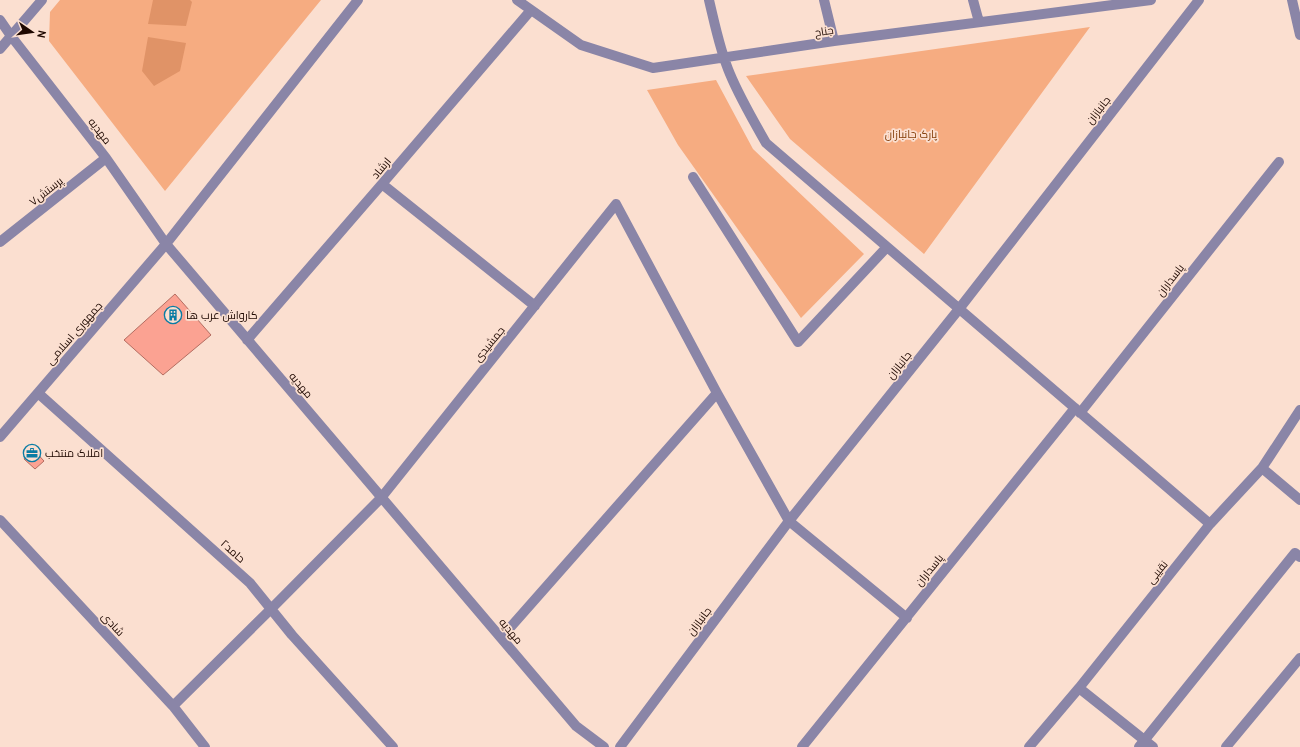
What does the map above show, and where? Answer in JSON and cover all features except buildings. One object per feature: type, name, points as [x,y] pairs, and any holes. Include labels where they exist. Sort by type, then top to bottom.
[{"type":"street","points":[[0,49],[42,0]]},
{"type":"street","points":[[166,244],[358,0]]},
{"type":"street","name":"جناح","points":[[517,0],[581,45],[653,68],[834,41],[1124,2],[1151,0]]},
{"type":"street","points":[[709,0],[724,58],[740,96],[766,143],[1210,524]]},
{"type":"street","points":[[824,0],[834,41]]},
{"type":"street","points":[[973,0],[979,22]]},
{"type":"street","name":"جانبازان","points":[[620,747],[789,521],[959,308],[1199,0]]},
{"type":"street","points":[[1292,0],[1300,34]]},
{"type":"street","name":"ارشاد","points":[[247,340],[531,10]]},
{"type":"street","name":"مهدیه","points":[[0,20],[106,158],[166,244],[576,726],[604,747]]},
{"type":"street","name":"پرستش۷","points":[[0,242],[106,158]]},
{"type":"street","name":"پاسداران","points":[[802,747],[1279,162]]},
{"type":"street","points":[[693,177],[798,342],[887,247]]},
{"type":"street","points":[[382,184],[535,306]]},
{"type":"street","name":"جمشیدی","points":[[173,706],[381,498],[616,204],[716,393]]},
{"type":"street","name":"جمهوری اسلامی","points":[[0,437],[166,244]]},
{"type":"street","name":"حامد۲","points":[[38,393],[250,583],[292,635],[393,747]]},
{"type":"street","points":[[501,638],[716,393],[789,521],[907,618]]},
{"type":"street","name":"نقیبی","points":[[1029,747],[1079,688],[1210,524],[1262,468],[1300,410]]},
{"type":"street","points":[[1262,468],[1300,500]]},
{"type":"street","name":"شادی","points":[[0,520],[173,706],[205,747]]},
{"type":"street","points":[[1079,688],[1146,745],[1295,553],[1300,557]]},
{"type":"street","points":[[1226,747],[1300,658]]},
{"type":"green space","points":[[60,0],[321,0],[165,191],[49,41],[50,12]]},
{"type":"green space","name":"پارک جانبازان","points":[[1090,27],[924,254],[790,139],[746,76]]},
{"type":"green space","points":[[716,80],[753,149],[864,254],[801,318],[678,145],[647,90]]},
{"type":"shaded area","points":[[153,0],[190,0],[192,2],[186,26],[148,24]]},
{"type":"shaded area","points":[[148,37],[186,43],[180,71],[154,86],[142,71]]},
{"type":"place","name":"کارواش عرب ها","points":[[173,315]]},
{"type":"place","name":"املاک منتخب","points":[[32,453]]}]
